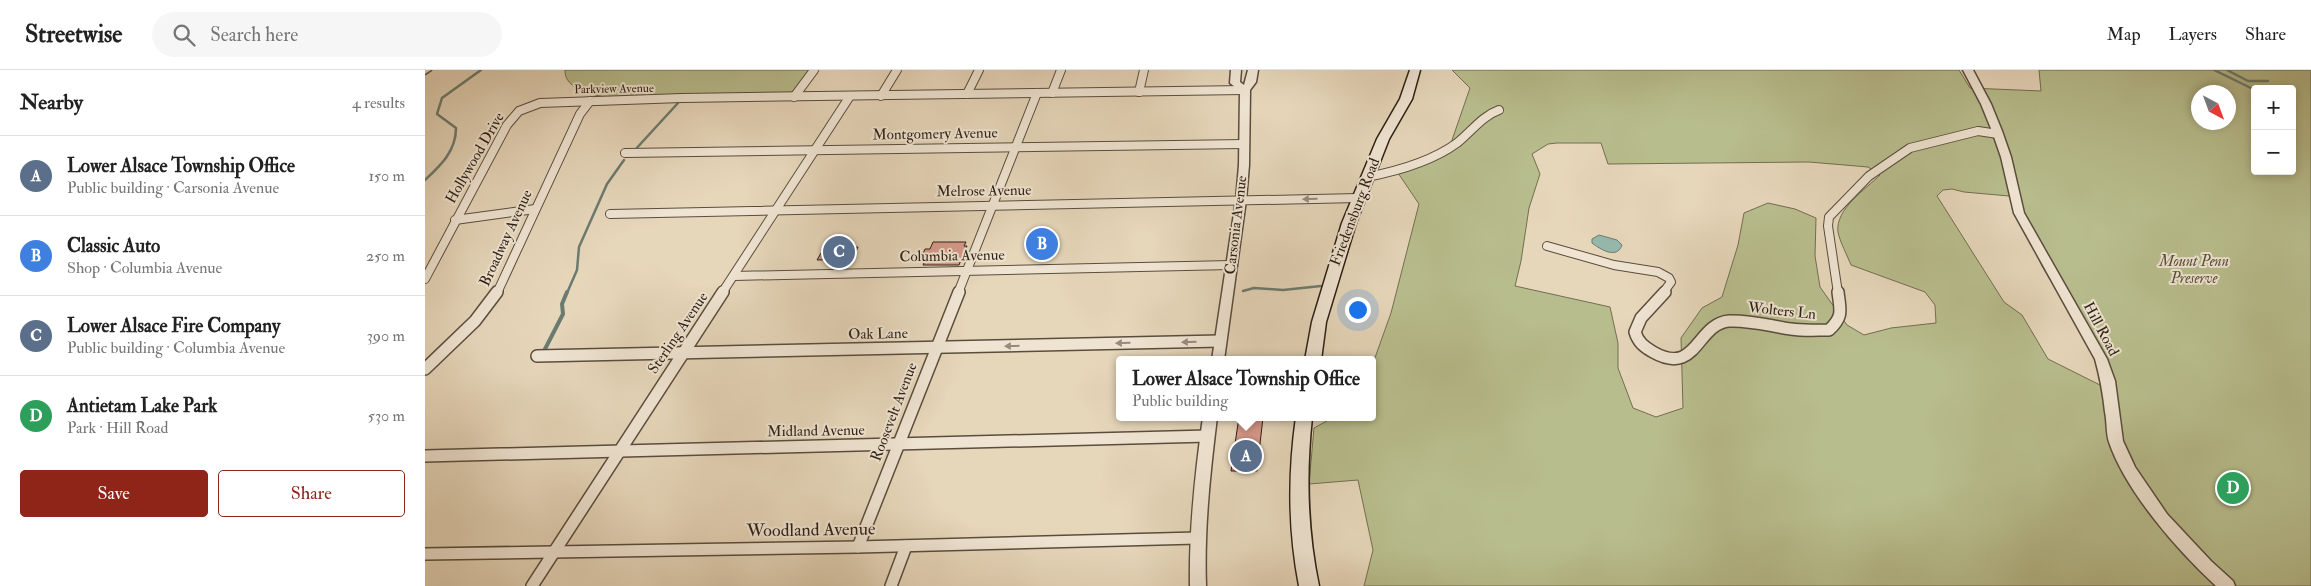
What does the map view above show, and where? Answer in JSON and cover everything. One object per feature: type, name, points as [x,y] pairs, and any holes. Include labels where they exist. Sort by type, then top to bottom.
[{"type":"main road","name":"Friedensburg Road","points":[[1314,356],[1319,322],[1333,271],[1358,198],[1383,139],[1406,100],[1415,70]]},
{"type":"main road","points":[[1304,421],[1297,497],[1300,538],[1309,586]]},
{"type":"street","points":[[794,97],[814,70]]},
{"type":"street","points":[[881,96],[897,70]]},
{"type":"street","points":[[967,94],[979,70]]},
{"type":"street","points":[[1052,93],[1061,70]]},
{"type":"street","points":[[1139,92],[1145,70]]},
{"type":"street","name":"Carsonia Avenue","points":[[1236,70],[1235,83],[1245,90]]},
{"type":"street","name":"Carsonia Avenue","points":[[1218,356],[1241,200],[1245,144],[1245,90],[1251,82],[1253,70]]},
{"type":"street","name":"Hill Road","points":[[1967,70],[1996,129],[2010,171],[2019,213],[2101,359],[2107,381],[2116,442],[2129,470],[2172,530],[2205,566],[2227,586]]},
{"type":"street","name":"Parkview Avenue","points":[[525,107],[545,102],[1245,90]]},
{"type":"street","name":"Roosevelt Avenue","points":[[859,547],[1037,93]]},
{"type":"street","name":"Sterling Avenue","points":[[532,586],[618,451],[851,96]]},
{"type":"street","name":"Broadway Avenue","points":[[427,364],[475,321],[496,294],[580,114],[589,101]]},
{"type":"street","name":"Hollywood Drive","points":[[425,279],[507,125],[525,107]]},
{"type":"street","points":[[1367,177],[1404,167],[1443,151],[1471,133],[1488,114],[1499,110]]},
{"type":"street","name":"Wolters Ln","points":[[1547,246],[1615,265],[1658,272],[1669,278],[1671,282],[1669,286],[1642,317],[1635,330],[1635,335],[1641,343],[1655,354],[1664,357],[1673,358],[1689,355],[1713,328],[1723,322],[1738,322],[1800,330],[1829,330],[1838,322],[1841,315],[1828,226],[1829,217],[1869,176],[1911,148],[1978,131],[1996,129]]},
{"type":"street","name":"Montgomery Avenue","points":[[625,154],[816,149],[1245,144]]},
{"type":"street","name":"Melrose Avenue","points":[[610,214],[777,208],[1358,198]]},
{"type":"street","points":[[455,220],[535,209]]},
{"type":"street","name":"Columbia Avenue","points":[[734,276],[1231,265]]},
{"type":"street","name":"Oak Lane","points":[[537,356],[1220,341]]},
{"type":"street","points":[[1198,586],[1197,538],[1201,485],[1210,421]]},
{"type":"street","name":"Midland Avenue","points":[[425,456],[1208,436]]},
{"type":"street","name":"Woodland Avenue","points":[[425,554],[859,547],[1197,538]]},
{"type":"street","points":[[891,586],[906,546]]},
{"type":"green space","points":[[565,70],[814,70],[794,97],[609,98],[575,87],[566,77]]},
{"type":"green space","name":"Mount Penn Preserve","points":[[1452,70],[1959,70],[1970,88],[2041,91],[2039,70],[2311,70],[2311,586],[1364,586],[1373,550],[1358,480],[1309,484],[1314,428],[1327,421],[1376,421],[1376,356],[1391,313],[1419,204],[1398,173],[1451,143],[1470,88]],"holes":[[[1601,143],[1608,164],[1809,162],[1868,167],[1880,175],[1853,200],[1841,215],[1838,224],[1840,240],[1851,265],[1925,292],[1935,305],[1936,323],[1891,328],[1864,335],[1847,325],[1820,287],[1815,256],[1816,218],[1795,209],[1768,203],[1744,213],[1738,245],[1722,297],[1702,308],[1681,338],[1683,408],[1656,417],[1633,408],[1618,368],[1618,343],[1610,307],[1515,286],[1529,208],[1540,174],[1532,154],[1548,144]],[[1952,189],[1964,192],[2009,196],[2042,266],[2097,359],[2104,387],[2048,359],[2022,315],[2004,302],[1937,196],[1943,190]]]},
{"type":"water","points":[[1599,235],[1617,240],[1622,245],[1620,249],[1612,253],[1599,248],[1592,243],[1592,239]]},
{"type":"building","points":[[1053,239],[1051,249],[1031,250],[1033,240]]},
{"type":"building","points":[[933,242],[966,242],[964,246],[967,246],[959,265],[923,265],[926,259],[921,259],[925,249],[930,249]]},
{"type":"building","points":[[858,247],[852,259],[817,260],[824,248]]},
{"type":"building","points":[[1238,421],[1263,421],[1257,471],[1231,471]]},
{"type":"waterway","points":[[425,180],[447,157],[455,136],[456,128],[437,114],[442,98],[481,70]]},
{"type":"waterway","points":[[2214,70],[2251,88]]},
{"type":"waterway","points":[[2227,70],[2248,81],[2268,81]]},
{"type":"waterway","points":[[634,151],[678,103]]},
{"type":"waterway","points":[[567,293],[577,270],[579,247],[607,184],[624,160]]},
{"type":"waterway","points":[[1243,291],[1254,288],[1283,290],[1321,286]]},
{"type":"waterway","points":[[544,351],[563,314],[562,304],[567,292]]},
{"type":"place","name":"Classic Auto","points":[[1042,244]]},
{"type":"place","name":"Lower Alsace Fire Company","points":[[839,252]]},
{"type":"place","name":"Lower Alsace Township Office","points":[[1246,456]]},
{"type":"place","name":"Antietam Lake Park","points":[[2233,488]]}]
